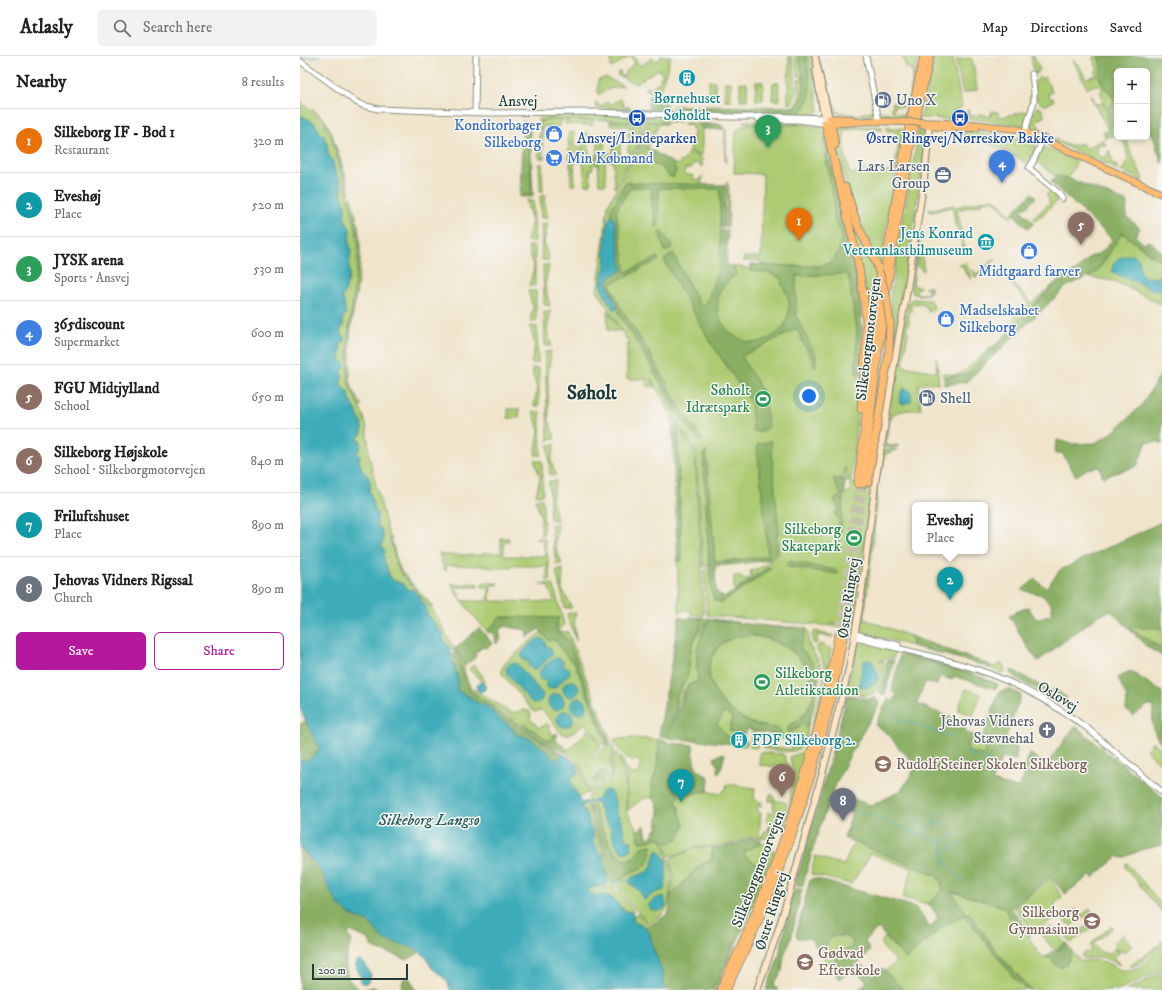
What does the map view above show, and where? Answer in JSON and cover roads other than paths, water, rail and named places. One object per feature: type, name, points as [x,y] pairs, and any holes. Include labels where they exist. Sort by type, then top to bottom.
[{"type":"highway","name":"Silkeborgmotorvejen","points":[[861,484],[872,361],[885,263],[904,150],[924,56]]},
{"type":"highway","name":"Silkeborgmotorvejen","points":[[861,484],[893,252],[911,145],[930,56]]},
{"type":"highway","points":[[828,121],[846,192],[855,219],[881,277],[886,295],[890,323],[888,360],[861,484]]},
{"type":"highway","points":[[828,121],[860,270],[866,320],[861,484]]},
{"type":"highway","name":"Silkeborgmotorvejen","points":[[720,990],[756,912],[776,864],[792,818],[818,730],[840,637],[836,678],[824,732],[800,813],[769,898],[747,948],[726,990]]},
{"type":"main road","points":[[815,56],[818,85],[828,121]]},
{"type":"main road","points":[[815,56],[828,121]]},
{"type":"main road","points":[[828,121],[906,122],[998,129],[1024,133]]},
{"type":"main road","points":[[931,125],[1012,128],[1162,194]]},
{"type":"main road","name":"Østre Ringvej","points":[[757,990],[778,931],[790,891],[826,760],[849,668],[861,597],[876,478],[905,303],[931,125]]},
{"type":"street","points":[[475,112],[476,56]]},
{"type":"street","points":[[866,56],[879,122]]},
{"type":"street","name":"Ansvej","points":[[300,61],[356,102],[373,108],[475,112],[595,112],[751,117],[763,116],[828,121]]},
{"type":"street","points":[[1024,133],[1034,101],[1032,74]]},
{"type":"street","points":[[1042,141],[1029,168],[1060,194],[1062,199]]},
{"type":"street","name":"Oslovej","points":[[855,636],[905,647],[1001,678],[1048,702],[1086,728],[1162,792]]},
{"type":"water","name":"Silkeborg Langsø","points":[[300,115],[315,123],[320,134],[324,136],[328,154],[333,162],[334,169],[340,182],[342,191],[341,194],[345,204],[344,217],[350,230],[350,274],[346,290],[342,297],[346,313],[342,319],[343,326],[340,332],[345,341],[340,345],[341,351],[339,354],[341,357],[340,360],[345,366],[341,373],[343,379],[340,381],[342,388],[346,390],[350,398],[350,402],[352,402],[362,424],[362,432],[356,439],[360,440],[360,449],[356,452],[360,457],[359,462],[361,464],[361,470],[366,474],[370,481],[370,489],[367,491],[370,492],[377,514],[377,527],[381,528],[382,531],[383,540],[381,547],[385,552],[383,555],[385,557],[384,561],[388,574],[393,580],[405,585],[408,589],[413,590],[426,605],[427,614],[443,635],[444,642],[449,647],[451,652],[458,680],[458,691],[476,702],[488,707],[501,720],[508,724],[509,728],[513,728],[515,734],[526,737],[537,744],[555,760],[559,759],[563,754],[576,765],[579,772],[572,777],[571,781],[580,799],[580,803],[587,801],[587,803],[581,806],[592,829],[594,836],[593,842],[603,857],[607,881],[605,885],[591,888],[588,892],[596,896],[609,896],[622,909],[633,913],[634,922],[644,926],[650,934],[653,948],[662,971],[665,990],[450,990],[447,981],[431,967],[428,960],[420,952],[414,948],[385,940],[367,921],[349,914],[338,904],[326,883],[323,874],[300,847],[300,761],[310,759],[319,751],[319,748],[300,709]]},
{"type":"water","points":[[611,217],[615,221],[622,268],[622,271],[611,277],[607,284],[617,306],[617,309],[614,310],[602,290],[601,284],[606,259],[604,254],[608,220]]},
{"type":"water","points":[[1133,255],[1139,260],[1141,273],[1144,277],[1153,278],[1162,276],[1162,287],[1160,292],[1118,275],[1112,271],[1112,267],[1118,259]]},
{"type":"water","points":[[903,389],[907,389],[911,392],[911,402],[902,404],[899,403]]},
{"type":"water","points":[[540,638],[545,642],[546,647],[551,648],[553,654],[538,668],[533,670],[529,666],[529,662],[523,660],[521,655],[529,645]]},
{"type":"water","points":[[557,658],[563,661],[563,666],[569,668],[570,673],[556,687],[550,689],[546,686],[546,681],[540,679],[538,674],[546,664]]},
{"type":"water","points":[[871,660],[878,674],[877,681],[868,687],[862,687],[859,683],[863,663],[864,661]]},
{"type":"water","points":[[510,663],[517,664],[541,692],[543,695],[541,701],[536,703],[531,702],[507,674],[506,668]]},
{"type":"water","points":[[571,681],[578,686],[579,689],[574,696],[571,697],[564,692],[563,689],[568,682]]},
{"type":"water","points":[[479,683],[483,683],[485,687],[483,691],[479,691],[477,689],[477,685]]},
{"type":"water","points":[[556,694],[563,699],[564,702],[559,709],[556,710],[549,705],[548,702],[553,695]]},
{"type":"water","points":[[579,698],[586,703],[587,706],[582,713],[579,714],[572,709],[571,706],[576,699]]},
{"type":"water","points":[[565,711],[572,716],[573,719],[568,726],[565,727],[558,722],[557,719],[562,712]]},
{"type":"water","points":[[607,790],[611,792],[614,799],[626,840],[631,841],[631,846],[628,852],[623,853],[616,845],[611,833],[611,828],[602,817],[598,803],[589,803],[590,801],[598,799],[603,791]]},
{"type":"water","points":[[657,851],[660,851],[667,860],[664,890],[654,893],[644,900],[640,892],[630,883],[631,878],[644,873],[651,867]]},
{"type":"water","points":[[664,896],[666,905],[662,910],[655,911],[647,906],[654,899]]},
{"type":"water","points":[[361,960],[371,975],[369,982],[363,984],[355,964],[357,961]]},
{"type":"waterway","points":[[304,58],[320,56]]},
{"type":"waterway","points":[[888,707],[897,719],[921,726]]},
{"type":"waterway","points":[[925,728],[953,738]]},
{"type":"waterway","points":[[965,752],[993,763]]},
{"type":"waterway","points":[[836,803],[942,842],[943,860],[964,882]]},
{"type":"waterway","points":[[922,833],[943,813]]},
{"type":"waterway","points":[[912,831],[917,821],[922,818]]},
{"type":"waterway","points":[[933,823],[942,825],[949,821]]},
{"type":"waterway","points":[[943,841],[955,834]]},
{"type":"waterway","points":[[944,851],[962,844]]},
{"type":"waterway","points":[[616,883],[630,881]]},
{"type":"waterway","points":[[590,894],[595,891],[605,889],[613,884]]},
{"type":"tunnel","points":[[838,637],[858,484]]},
{"type":"tunnel","points":[[843,638],[852,580],[863,484]]},
{"type":"place","name":"Børnehuset Søholdt","points":[[687,78]]},
{"type":"place","name":"Uno X","points":[[883,100]]},
{"type":"place","name":"Ansvej/Lindeparken","points":[[637,118]]},
{"type":"place","name":"Østre Ringvej/Nørreskov Bakke","points":[[960,118]]},
{"type":"place","name":"Konditorbager Silkeborg","points":[[554,134]]},
{"type":"place","name":"JYSK arena","points":[[768,148]]},
{"type":"place","name":"Min Købmand","points":[[554,158]]},
{"type":"place","name":"Lars Larsen Group","points":[[943,175]]},
{"type":"place","name":"365discount","points":[[1002,183]]},
{"type":"place","name":"Silkeborg IF - Bod 1","points":[[799,241]]},
{"type":"place","name":"Jens Konrad Veteranlastbilmuseum","points":[[986,242]]},
{"type":"place","name":"FGU Midtjylland","points":[[1081,245]]},
{"type":"place","name":"Midtgaard farver","points":[[1029,251]]},
{"type":"place","name":"Madselskabet Silkeborg","points":[[946,319]]},
{"type":"place","name":"Shell","points":[[927,398]]},
{"type":"place","name":"Søholt Idrætspark","points":[[763,399]]},
{"type":"place","name":"Silkeborg Skatepark","points":[[854,538]]},
{"type":"place","name":"Eveshøj","points":[[950,600]]},
{"type":"place","name":"Silkeborg Atletikstadion","points":[[762,682]]},
{"type":"place","name":"Jehovas Vidners Stævnehal","points":[[1047,730]]},
{"type":"place","name":"FDF Silkeborg 2.","points":[[739,740]]},
{"type":"place","name":"Rudolf Steiner Skolen Silkeborg","points":[[883,764]]},
{"type":"place","name":"Silkeborg Højskole","points":[[782,797]]},
{"type":"place","name":"Friluftshuset","points":[[681,802]]},
{"type":"place","name":"Jehovas Vidners Rigssal","points":[[843,821]]},
{"type":"place","name":"Silkeborg Gymnasium","points":[[1092,921]]},
{"type":"place","name":"Gødvad Efterskole","points":[[805,962]]},
{"type":"district","name":"Søholt","points":[[592,392]]}]
